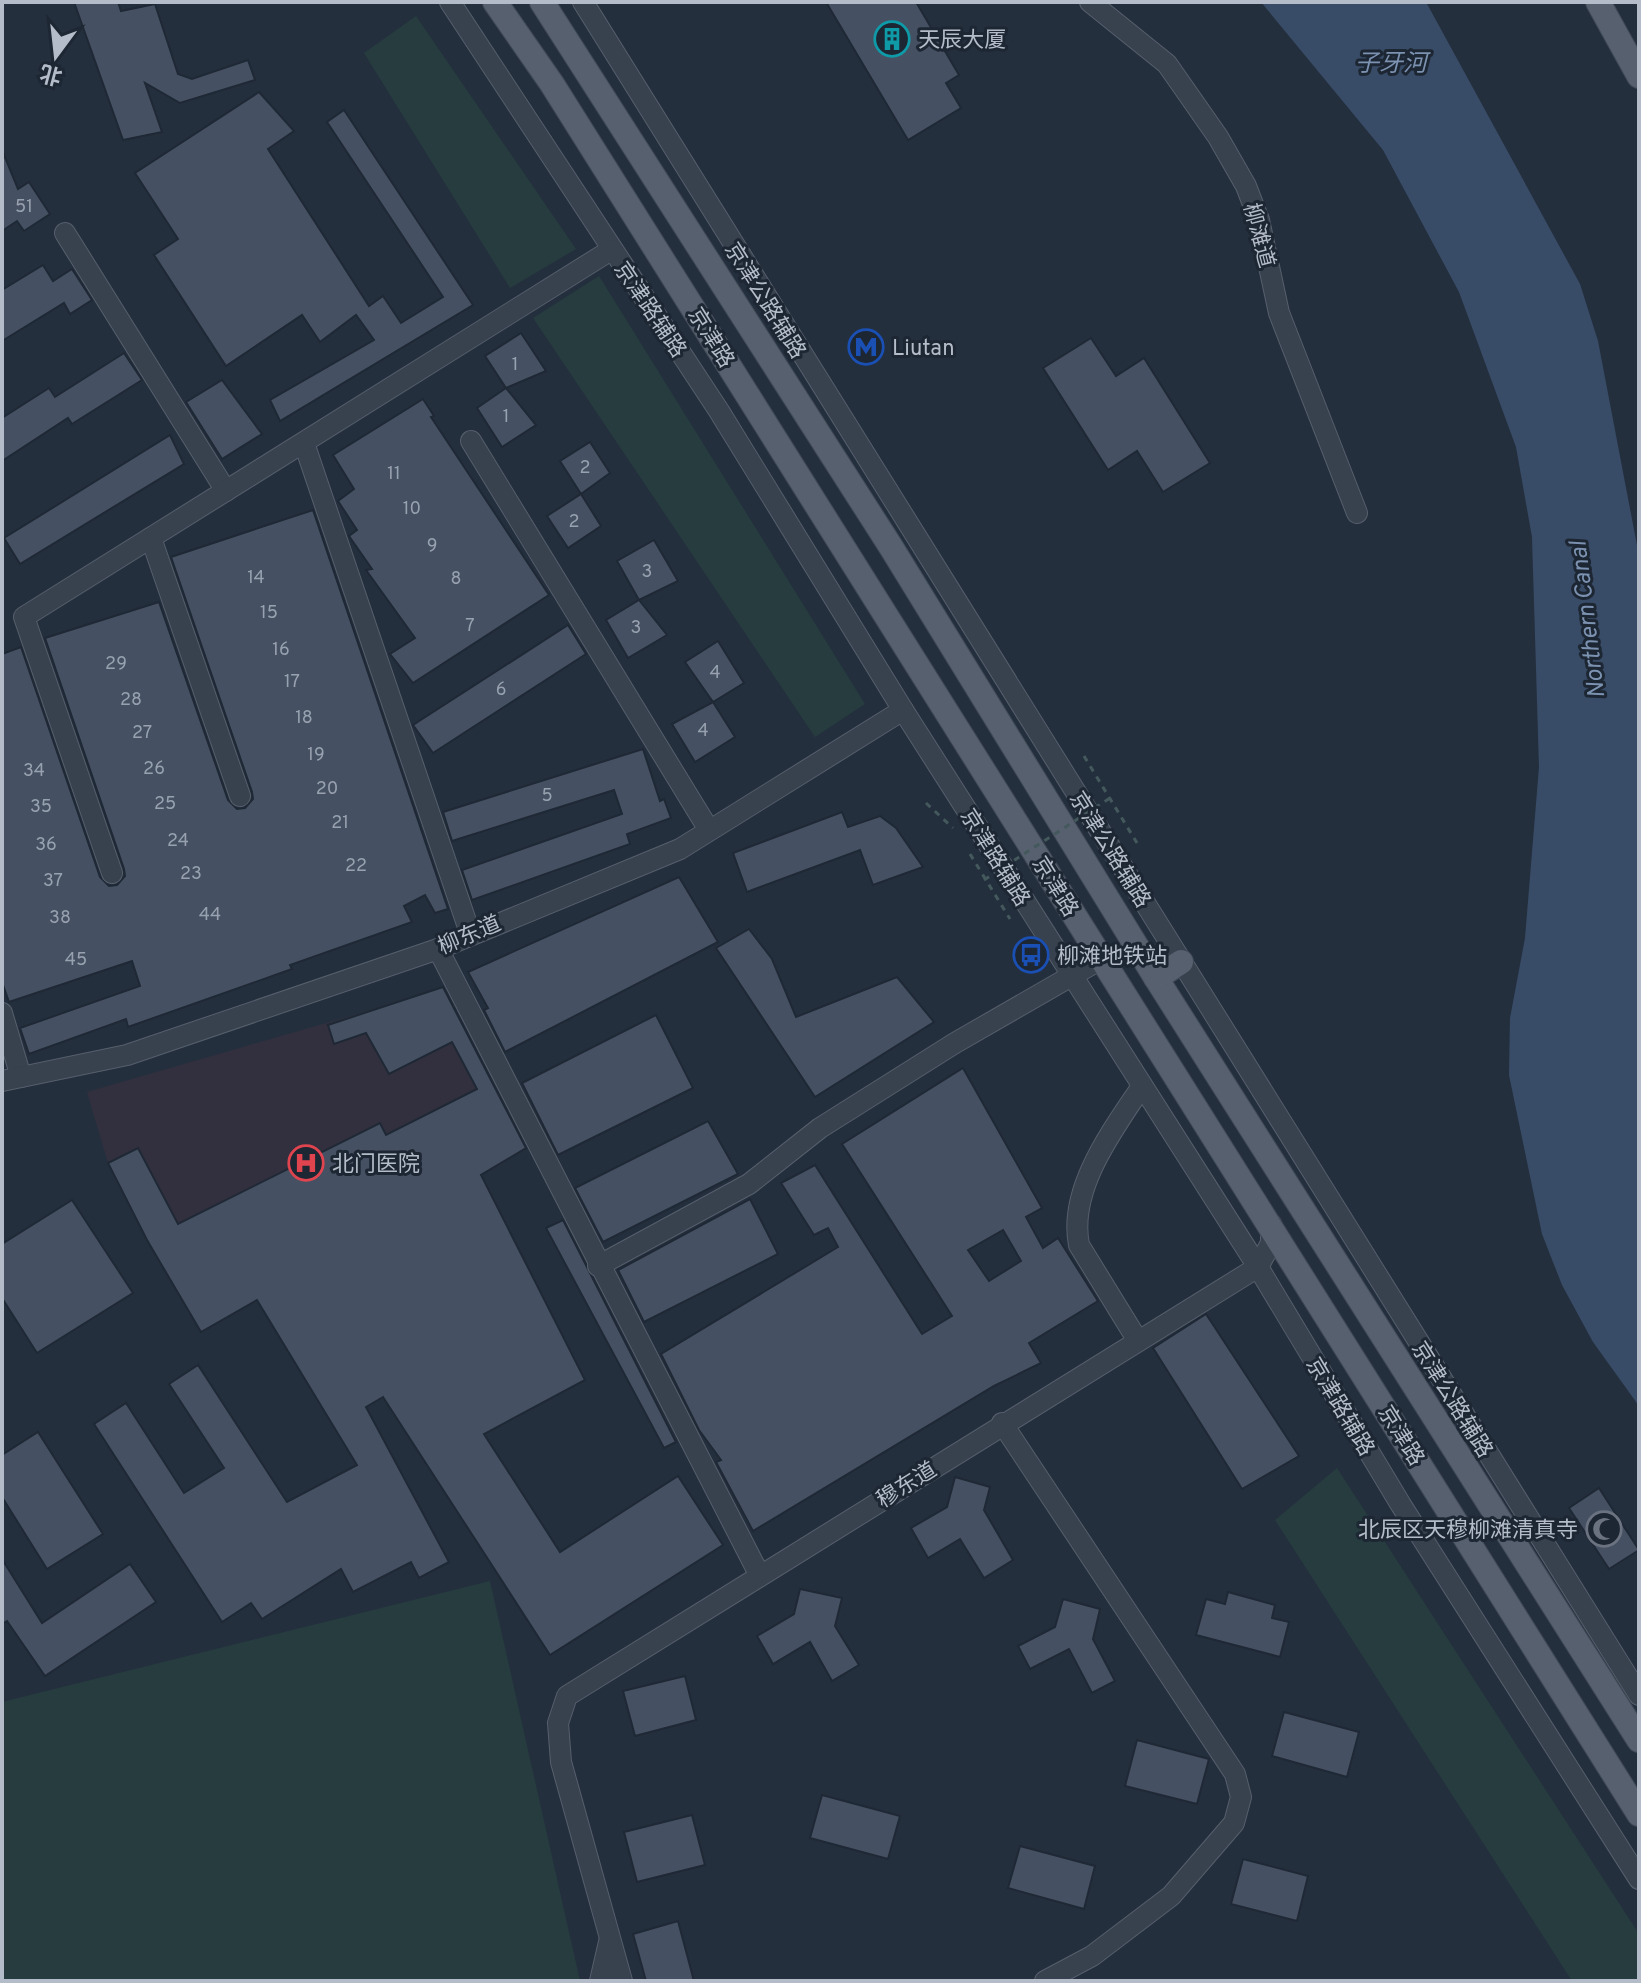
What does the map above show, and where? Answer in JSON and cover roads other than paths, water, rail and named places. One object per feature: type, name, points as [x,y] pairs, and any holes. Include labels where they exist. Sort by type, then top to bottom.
[{"type":"main road","name":"京津路","points":[[495,2],[552,84],[1087,967],[1117,984],[1313,1290],[1639,1814]]},
{"type":"main road","name":"京津路","points":[[542,2],[891,547],[1156,978],[1639,1740]]},
{"type":"main road","points":[[1598,2],[1639,76]]},
{"type":"main road","points":[[1156,978],[1181,962]]},
{"type":"street","name":"京津路辅路","points":[[450,2],[719,411],[1051,943],[1087,967],[1142,1086],[1258,1267],[1401,1505],[1639,1879]]},
{"type":"street","name":"京津公路辅路","points":[[583,2],[1639,1695]]},
{"type":"street","name":"柳滩道","points":[[1090,2],[1167,64],[1246,186],[1259,220],[1279,313],[1357,513]]},
{"type":"street","points":[[65,233],[226,491]]},
{"type":"street","points":[[112,873],[24,617],[611,250]]},
{"type":"street","points":[[471,441],[709,830]]},
{"type":"street","points":[[304,443],[470,933]]},
{"type":"street","points":[[151,538],[240,796]]},
{"type":"street","name":"柳东道","points":[[12,1079],[127,1055],[438,949],[470,933],[680,849],[903,710]]},
{"type":"street","points":[[438,949],[598,1266],[760,1576]]},
{"type":"street","points":[[598,1266],[749,1184],[820,1128],[1087,967]]},
{"type":"street","points":[[2,1013],[12,1079]]},
{"type":"street","points":[[1138,1341],[1079,1245],[1076,1227],[1081,1195],[1116,1126],[1142,1086]]},
{"type":"street","points":[[1271,1224],[1267,1256],[1258,1267],[1288,1272],[1313,1290]]},
{"type":"street","name":"穆东道","points":[[610,1938],[561,1762],[558,1723],[567,1696],[1002,1423],[1258,1267]]},
{"type":"street","points":[[1002,1423],[1235,1774],[1241,1797],[1234,1823],[1171,1896],[1092,1956],[1045,1981]]},
{"type":"street","points":[[600,1981],[610,1938]]},
{"type":"street","points":[[610,1938],[622,1981]]},
{"type":"water","points":[[1261,2],[1426,2],[1580,284],[1598,341],[1639,556],[1639,1406],[1593,1342],[1562,1285],[1542,1234],[1509,1075],[1510,1018],[1525,938],[1539,767],[1532,537],[1516,447],[1459,292],[1383,150]]},
{"type":"place","name":"天辰大厦","points":[[892,39]]},
{"type":"place","name":"Liutan","points":[[866,347]]},
{"type":"place","name":"柳滩地铁站","points":[[1031,955]]},
{"type":"place","name":"北门医院","points":[[306,1163]]},
{"type":"place","name":"北辰区天穆柳滩清真寺","points":[[1604,1529]]},
{"type":"water label","name":"子牙河","points":[[1391,63]]},
{"type":"water label","name":"Northern Canal","points":[[1587,620]]}]
